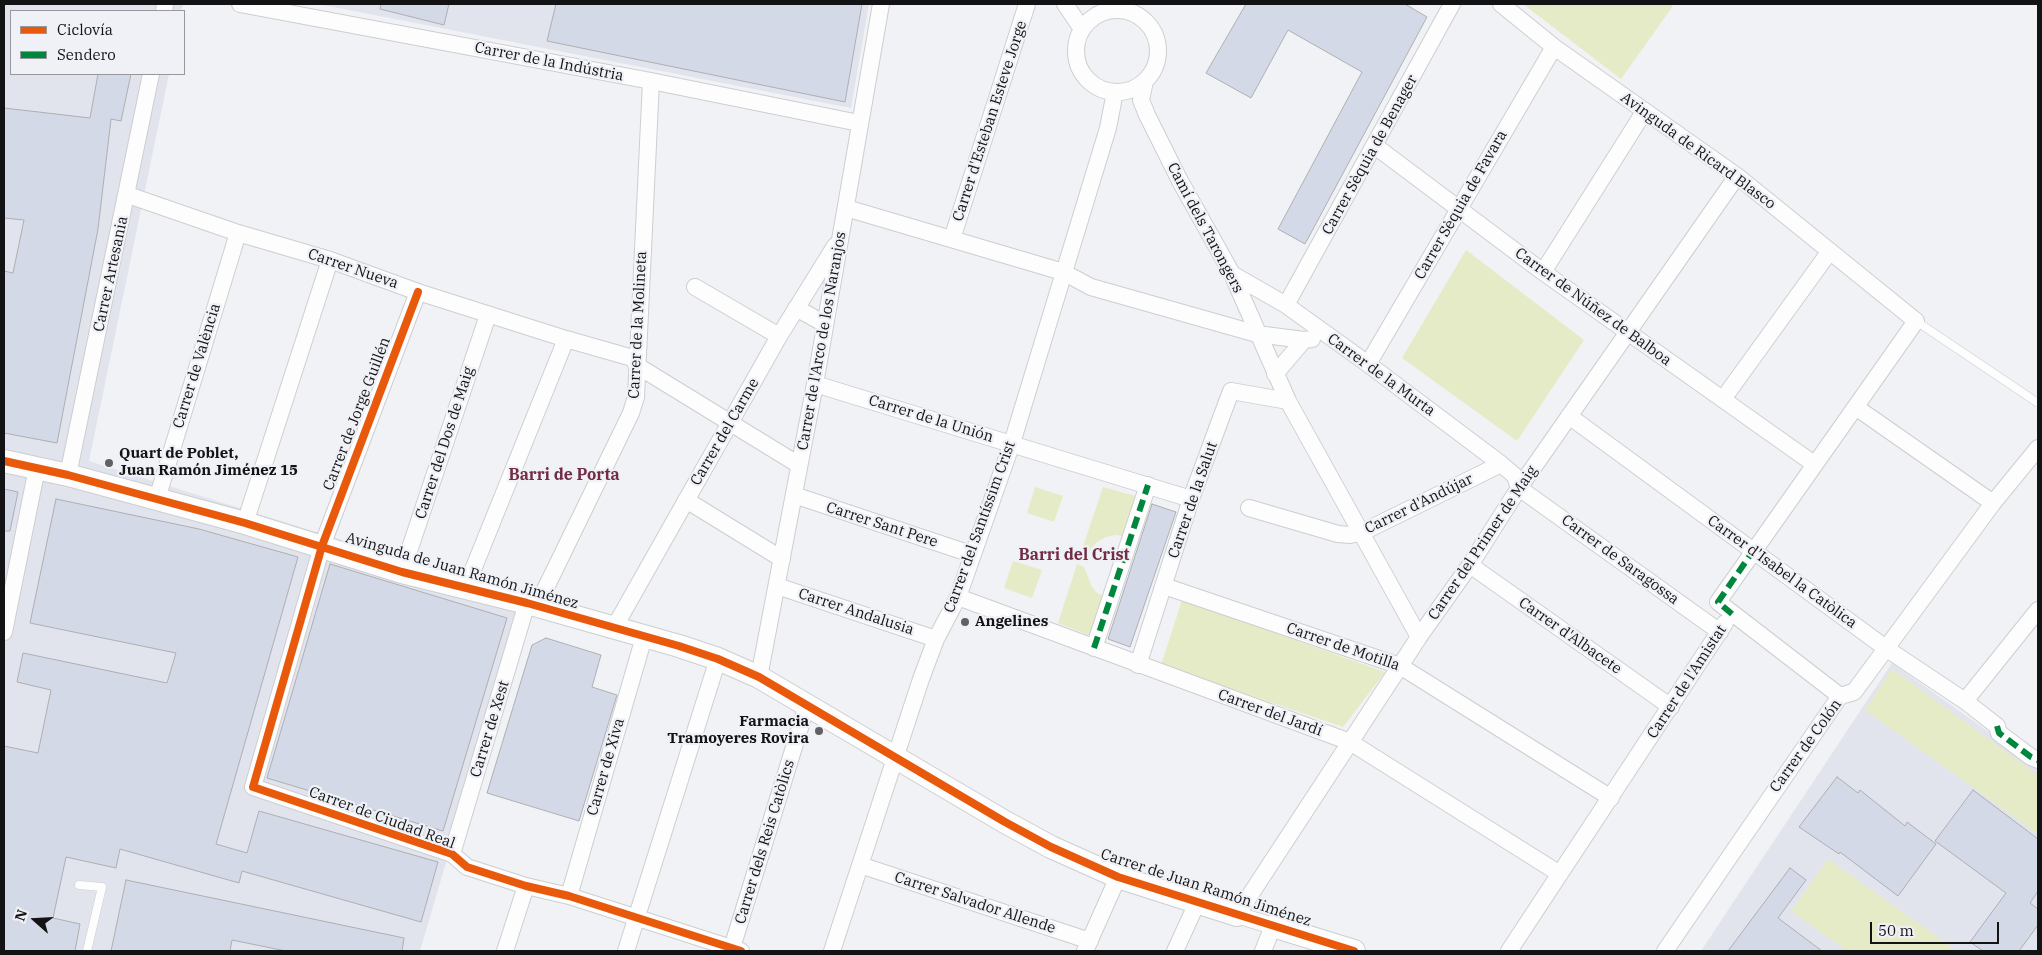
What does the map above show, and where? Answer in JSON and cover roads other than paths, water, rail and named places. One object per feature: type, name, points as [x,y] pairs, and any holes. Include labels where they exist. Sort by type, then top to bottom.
[{"type":"street","name":"Carrer de la Indústria","points":[[240,4],[651,81],[859,123]]},
{"type":"street","name":"Carrer de l'Arco de los Naranjos","points":[[759,677],[815,384],[881,4]]},
{"type":"street","name":"Carrer d'Esteban Esteve Jorge","points":[[952,239],[1028,4]]},
{"type":"street","points":[[1064,4],[1082,29]]},
{"type":"street","name":"Carrer Sèquia de Benager","points":[[1286,305],[1452,4]]},
{"type":"street","name":"Avinguda de Ricard Blasco","points":[[1501,4],[1554,47],[1737,176],[1916,321]]},
{"type":"street","points":[[1140,9],[1151,28],[1157,46],[1155,65],[1145,80],[1123,91],[1095,86],[1081,70],[1076,49],[1082,29],[1097,15],[1106,11],[1140,9]]},
{"type":"street","name":"Carrer Sèquia de Favara","points":[[1368,364],[1554,47]]},
{"type":"street","name":"Carrer Artesania","points":[[68,475],[128,195],[151,75]]},
{"type":"street","name":"Camí dels Tarongers","points":[[1145,80],[1141,100],[1147,115],[1180,181],[1232,274],[1288,401],[1419,637]]},
{"type":"street","name":"Carrer de la Molineta","points":[[532,605],[631,413],[636,397],[636,362],[651,81]]},
{"type":"street","name":"Carrer del Santíssim Crist","points":[[832,951],[894,757],[936,639],[958,597],[971,554],[1012,443],[1108,128],[1123,91]]},
{"type":"street","points":[[1543,272],[1644,112]]},
{"type":"street","name":"Carrer de Núñez de Balboa","points":[[1375,146],[1543,272],[1814,464]]},
{"type":"street","name":"Carrer del Primer de Maig","points":[[1237,915],[1419,637],[1470,565],[1519,488],[1737,176]]},
{"type":"street","name":"Carrer Nueva","points":[[128,195],[238,233],[330,260],[418,292],[636,362],[729,423],[800,465]]},
{"type":"street","name":"Carrer d'Esteban Esteve Jorge","points":[[846,208],[1063,272],[1090,287],[1257,334],[1304,340]]},
{"type":"street","name":"Carrer de València","points":[[157,499],[238,233]]},
{"type":"street","name":"Carrer del Carme","points":[[614,628],[779,336],[840,238]]},
{"type":"street","points":[[1723,399],[1830,251]]},
{"type":"street","points":[[245,523],[330,260]]},
{"type":"street","name":"Carrer de la Murta","points":[[1232,274],[1286,305],[1368,364],[1501,464],[1515,476],[1519,488]]},
{"type":"street","points":[[695,287],[779,336]]},
{"type":"street","name":"Carrer de Jorge Guillén","points":[[322,546],[418,292]]},
{"type":"street","points":[[796,308],[825,324]]},
{"type":"street","name":"Carrer del Dos de Maig","points":[[402,572],[488,315]]},
{"type":"street","name":"Carrer de l'Amistat","points":[[1509,951],[1732,614],[1718,602],[1814,464],[1857,408],[1916,321]]},
{"type":"street","points":[[1276,374],[1304,340],[1328,336]]},
{"type":"street","points":[[466,587],[566,339]]},
{"type":"street","name":"Carrer de la Unión","points":[[815,384],[1191,499]]},
{"type":"street","name":"Carrer de la Salut","points":[[1138,664],[1191,499],[1232,391],[1288,401]]},
{"type":"street","points":[[1857,408],[1993,503]]},
{"type":"street","name":"Carrer d'Isabel la Catòlica","points":[[1568,416],[1887,649],[1965,701],[1997,726],[1999,733],[2031,758],[2038,760]]},
{"type":"street","name":"Carrer de Colón","points":[[1665,951],[1840,696],[1854,692],[1993,503],[2038,448]]},
{"type":"street","name":"Avinguda de Juan Ramón Jiménez","points":[[4,461],[68,475],[245,523],[402,572],[532,605],[718,659],[759,677],[894,757]]},
{"type":"street","name":"Carrer d'Andújar","points":[[1250,508],[1338,534],[1362,533],[1501,464]]},
{"type":"street","points":[[4,632],[38,468]]},
{"type":"street","points":[[1094,648],[1148,485]]},
{"type":"street","name":"Carrer de Saragossa","points":[[1519,488],[1720,632]]},
{"type":"street","name":"Carrer Sant Pere","points":[[794,496],[971,554]]},
{"type":"street","points":[[686,500],[782,559]]},
{"type":"street","name":"Carrer de Ciudad Real","points":[[322,546],[253,787],[452,854],[467,866],[526,886],[569,896],[734,950]]},
{"type":"street","name":"Carrer d'Albacete","points":[[1470,565],[1670,707]]},
{"type":"street","name":"Carrer Andalusia","points":[[777,586],[936,639]]},
{"type":"street","name":"Carrer de Motilla","points":[[1164,586],[1400,666],[1610,798]]},
{"type":"street","name":"Carrer del Jardí","points":[[958,597],[1350,742],[1560,874]]},
{"type":"street","name":"Carrer de Xest","points":[[452,854],[532,605]]},
{"type":"street","points":[[1965,701],[2038,610]]},
{"type":"street","points":[[1732,614],[1840,696]]},
{"type":"street","name":"Carrer de Xiva","points":[[569,896],[644,637]]},
{"type":"street","points":[[626,951],[718,659]]},
{"type":"street","name":"Carrer dels Reis Catòlics","points":[[734,950],[807,705]]},
{"type":"street","name":"Carrer de Juan Ramón Jiménez","points":[[894,757],[1051,847],[1118,877],[1354,951]]},
{"type":"street","name":"Carrer Salvador Allende","points":[[860,865],[1087,946]]},
{"type":"street","points":[[1087,946],[1118,877]]},
{"type":"street","points":[[505,951],[526,886]]},
{"type":"street","points":[[1175,951],[1197,903]]},
{"type":"street","points":[[1263,951],[1273,926]]},
{"type":"lane","points":[[1916,321],[2038,403]]},
{"type":"lane","points":[[79,885],[102,887],[87,951]]},
{"type":"place","name":"Quart de Poblet, Juan Ramón Jiménez 15","points":[[109,463]]},
{"type":"place","name":"Angelines","points":[[965,622]]},
{"type":"place","name":"Farmacia Tramoyeres Rovira","points":[[819,731]]},
{"type":"district","name":"Barri de Porta","points":[[564,475]]},
{"type":"district","name":"Barri del Crist","points":[[1074,555]]}]
